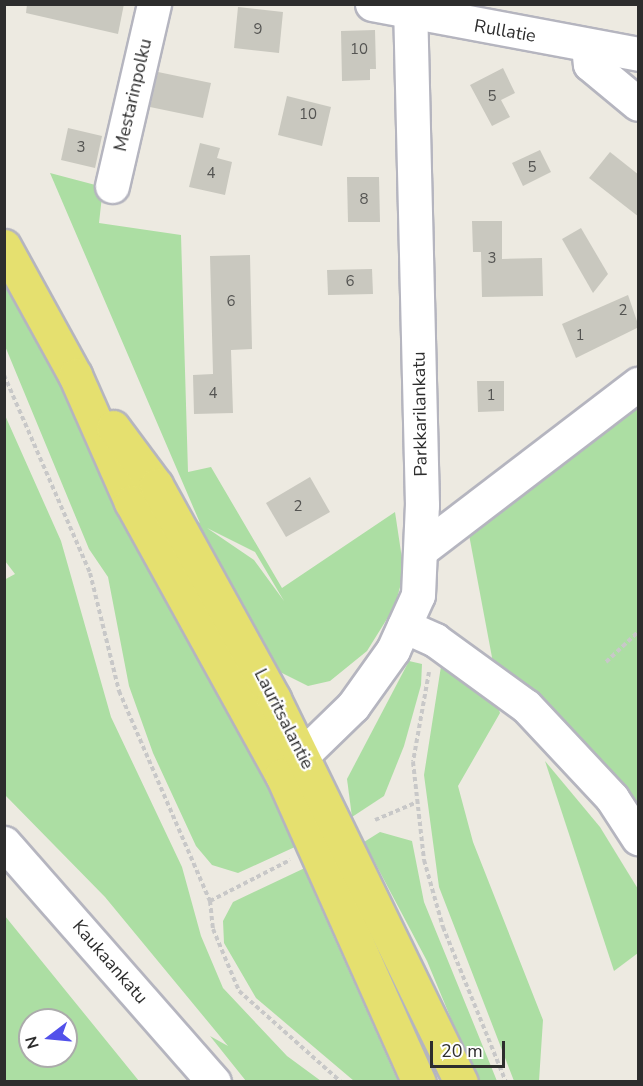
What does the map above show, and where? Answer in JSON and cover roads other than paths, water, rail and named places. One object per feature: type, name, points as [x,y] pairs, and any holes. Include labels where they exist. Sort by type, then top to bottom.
[{"type":"main road","name":"Lauritsalantie","points":[[4,246],[75,375],[131,502],[292,767],[461,1082]]},
{"type":"main road","name":"Lauritsalantie","points":[[292,767],[419,1082]]},
{"type":"street","name":"Mestarinpolku","points":[[112,186],[154,4]]},
{"type":"street","name":"Rullatie","points":[[372,4],[411,8],[589,55],[639,54]]},
{"type":"street","name":"Parkkarilankatu","points":[[292,767],[353,706],[404,626],[418,595],[422,549],[411,8]]},
{"type":"street","points":[[589,55],[639,104]]},
{"type":"street","points":[[422,549],[639,384]]},
{"type":"street","points":[[404,626],[435,639],[526,706],[612,798],[639,838]]},
{"type":"street","name":"Kaukaankatu","points":[[4,843],[214,1082]]}]
